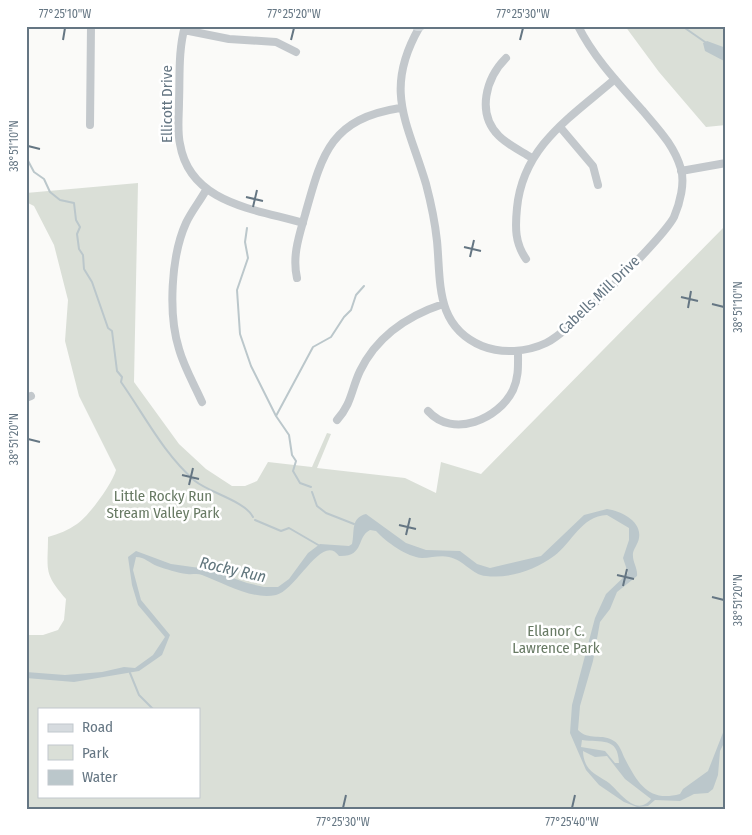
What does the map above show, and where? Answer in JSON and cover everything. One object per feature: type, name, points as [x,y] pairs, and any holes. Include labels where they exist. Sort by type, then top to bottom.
[{"type":"street","points":[[90,125],[91,26]]},
{"type":"street","name":"Cabells Mill Drive","points":[[419,27],[404,62],[400,87],[400,108],[431,201],[443,304],[452,322],[470,340],[488,348],[518,351],[546,343],[563,333],[668,226],[680,200],[681,171],[667,140],[593,52],[578,26]]},
{"type":"street","points":[[184,28],[229,40],[276,42],[296,52]]},
{"type":"street","name":"Ellicott Drive","points":[[184,28],[181,45],[180,145],[190,171],[206,190],[225,201],[303,223]]},
{"type":"street","points":[[506,58],[492,75],[486,100],[488,116],[500,136],[532,158]]},
{"type":"street","points":[[526,259],[517,243],[516,217],[520,189],[532,158],[560,127],[615,79]]},
{"type":"street","points":[[297,278],[294,259],[318,168],[336,139],[363,118],[381,111],[400,108]]},
{"type":"street","points":[[560,127],[592,166],[598,185]]},
{"type":"street","points":[[681,171],[726,163]]},
{"type":"street","points":[[202,402],[178,346],[174,318],[174,273],[180,238],[206,190]]},
{"type":"street","points":[[337,420],[348,408],[360,371],[380,342],[408,319],[443,304]]},
{"type":"street","points":[[428,411],[436,420],[447,424],[459,425],[471,423],[494,412],[507,400],[516,383],[519,369],[518,351]]},
{"type":"green space","points":[[625,26],[720,26],[726,30],[726,125],[706,127],[659,72]]},
{"type":"green space","name":"Ellanor C. Lawrence Park","points":[[138,183],[134,382],[179,444],[206,469],[232,486],[245,486],[257,481],[268,462],[312,467],[327,433],[331,434],[317,468],[405,478],[436,493],[441,462],[481,474],[726,225],[726,809],[26,809],[26,635],[43,635],[58,630],[64,620],[66,599],[53,583],[48,571],[48,537],[67,530],[82,520],[105,491],[116,470],[79,396],[65,341],[68,300],[54,245],[34,206],[26,202],[26,193]]},
{"type":"water","points":[[707,41],[726,48],[726,62],[705,51],[703,43]]},
{"type":"water","points":[[607,509],[618,512],[634,522],[639,532],[639,538],[633,553],[637,576],[617,592],[610,609],[600,622],[593,661],[580,706],[578,730],[586,735],[605,737],[614,741],[620,748],[634,775],[645,788],[660,796],[669,796],[680,794],[683,789],[708,771],[726,725],[726,739],[720,751],[718,775],[713,789],[708,793],[694,794],[680,801],[655,800],[648,806],[637,807],[624,802],[599,785],[586,770],[570,733],[572,705],[595,618],[606,594],[628,573],[623,558],[629,540],[629,528],[607,515],[590,520],[560,551],[547,561],[513,575],[495,577],[481,575],[449,557],[422,558],[410,555],[385,540],[376,531],[370,530],[353,553],[339,556],[332,551],[325,551],[317,556],[284,591],[276,595],[267,596],[247,593],[202,575],[175,572],[136,557],[133,570],[141,600],[170,635],[162,655],[139,671],[74,682],[26,678],[26,672],[65,675],[102,672],[124,667],[135,668],[153,655],[165,637],[138,605],[132,585],[128,557],[136,551],[171,564],[207,569],[264,587],[278,587],[289,579],[308,553],[320,544],[349,546],[352,544],[355,522],[366,514],[406,543],[426,550],[460,551],[477,564],[490,568],[541,556],[584,515]],"holes":[[[582,740],[602,741],[612,745],[618,754],[619,763],[615,763],[605,751],[581,747]],[[583,751],[595,757],[607,756],[625,779],[651,799],[640,806],[628,801],[609,783],[589,769],[584,760]]]},
{"type":"waterway","points":[[682,26],[705,42]]},
{"type":"waterway","points":[[26,157],[34,172],[44,179],[50,192],[60,200],[74,203],[76,220],[80,227],[77,234],[79,249],[83,255],[84,269],[92,282],[108,328],[112,331],[117,371],[122,377],[121,382],[155,434],[184,470],[201,485],[243,506],[253,517]]},
{"type":"waterway","points":[[247,228],[245,242],[248,258],[237,290],[240,334],[251,366],[276,416],[289,435],[292,455],[296,461],[293,471],[300,483],[311,487]]},
{"type":"waterway","points":[[276,416],[313,347],[331,337],[351,310],[356,295],[364,286]]},
{"type":"waterway","points":[[312,492],[317,506],[326,513],[354,524]]},
{"type":"waterway","points":[[255,520],[281,531],[289,528],[320,546]]},
{"type":"waterway","points":[[130,673],[139,695],[152,708]]},
{"type":"park label","name":"Little Rocky Run Stream Valley Park","points":[[163,504]]},
{"type":"water label","name":"Rocky Run","points":[[233,569]]}]
